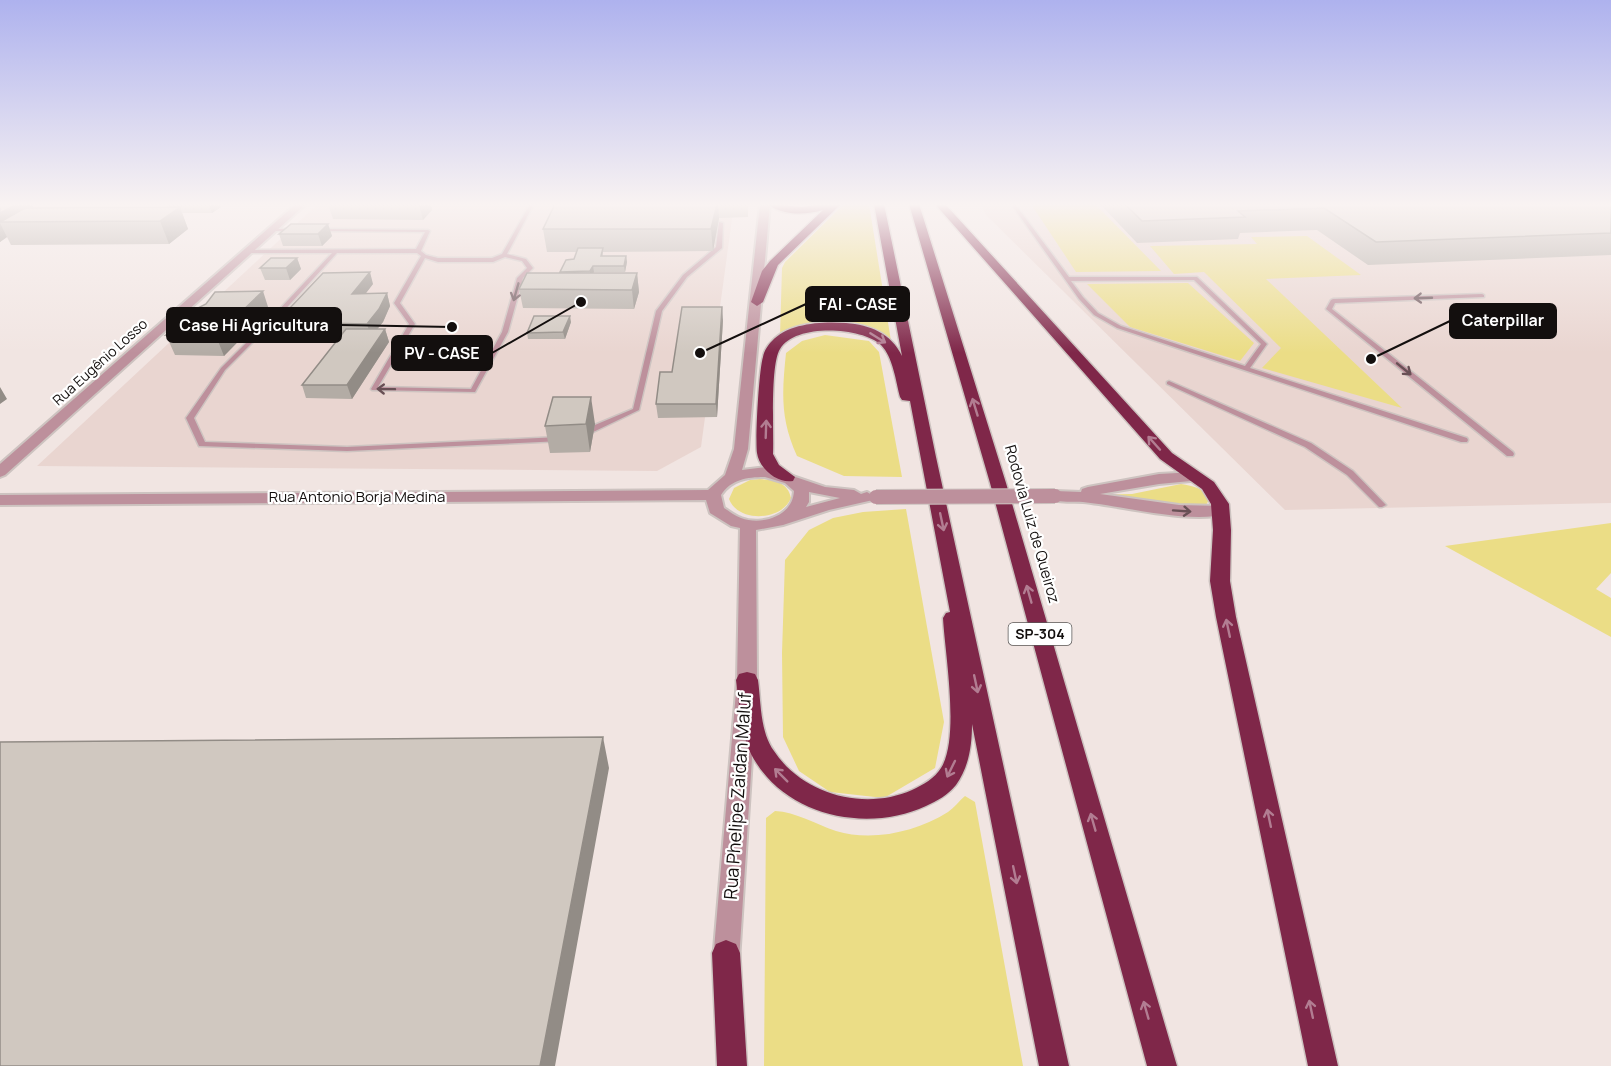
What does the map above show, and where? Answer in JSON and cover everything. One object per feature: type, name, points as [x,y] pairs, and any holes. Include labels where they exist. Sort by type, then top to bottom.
[{"type":"highway","points":[[757,302],[768,271],[784,254]]},
{"type":"highway","points":[[889,254],[928,457],[1054,1066]]},
{"type":"highway","name":"Rodovia Luiz de Queiroz","points":[[929,254],[998,483],[1162,1066]]},
{"type":"highway","points":[[989,254],[1166,456],[1196,477],[1216,495],[1221,512],[1220,581],[1226,617],[1323,1066]]},
{"type":"highway","points":[[791,480],[772,468],[765,454],[769,358],[773,348],[781,339],[791,334],[820,327],[855,328],[870,333],[890,346],[928,457]]},
{"type":"highway","points":[[747,680],[756,732],[765,759],[790,783],[812,796],[835,806],[860,810],[886,808],[916,801],[942,785],[954,768],[962,739],[947,545]]},
{"type":"highway","points":[[726,953],[732,1066]]},
{"type":"street","name":"Rua Eugênio Losso","points":[[0,472],[245,254]]},
{"type":"street","points":[[732,477],[741,448],[761,254]]},
{"type":"street","points":[[871,497],[825,506],[765,525],[748,525],[723,516],[716,510],[713,495],[723,482],[732,477],[766,472],[823,491],[871,497],[1058,496],[1129,503],[1176,511],[1221,512]]},
{"type":"street","points":[[1058,496],[1122,488],[1159,479],[1196,477]]},
{"type":"street","points":[[786,519],[802,505],[801,489],[791,480]]},
{"type":"street","name":"Rua Antonio Borja Medina","points":[[0,500],[713,495]]},
{"type":"street","name":"Rua Phelipe Zaidan Maluf","points":[[717,1066],[747,680],[748,525]]},
{"type":"lane","points":[[333,254],[223,369],[190,418],[202,444],[347,449],[573,438]]},
{"type":"lane","points":[[421,254],[438,260],[493,260],[504,255],[524,260],[530,268],[520,278],[505,332],[473,391],[374,389],[412,324],[397,303],[424,256]]},
{"type":"lane","points":[[583,433],[636,410],[659,311],[685,276],[712,254]]},
{"type":"lane","points":[[1049,254],[1096,314],[1119,327],[1464,440]]},
{"type":"lane","points":[[1067,279],[1195,278],[1264,344],[1246,369]]},
{"type":"lane","points":[[1482,296],[1333,301],[1329,309],[1510,454]]},
{"type":"lane","points":[[1169,383],[1308,445],[1350,473],[1382,505]]},
{"type":"shaded area","points":[[265,254],[727,254],[701,447],[657,471],[37,466]]},
{"type":"shaded area","points":[[793,254],[877,254],[891,341],[855,326],[780,336],[782,268]]},
{"type":"shaded area","points":[[1025,254],[1611,254],[1611,503],[1285,510]]},
{"type":"shaded area","points":[[1064,254],[1144,254],[1161,271],[1076,272]]},
{"type":"shaded area","points":[[1157,254],[1332,254],[1361,275],[1266,279],[1402,408],[1262,368],[1281,348],[1204,272],[1174,274]]},
{"type":"shaded area","points":[[1188,283],[1254,343],[1240,361],[1130,327],[1087,284]]},
{"type":"shaded area","points":[[825,335],[869,341],[879,352],[902,477],[844,476],[797,456],[791,443],[785,417],[786,353],[802,341]]},
{"type":"shaded area","points":[[750,480],[775,481],[787,488],[791,498],[786,506],[770,515],[760,516],[741,512],[734,507],[729,499],[734,488]]},
{"type":"shaded area","points":[[1181,484],[1204,492],[1210,498],[1206,505],[1181,505],[1093,495],[1132,494]]},
{"type":"shaded area","points":[[906,509],[944,722],[935,768],[884,798],[830,792],[799,771],[783,737],[782,653],[785,560],[809,530],[833,518],[863,512]]},
{"type":"shaded area","points":[[1611,523],[1611,573],[1596,589],[1611,598],[1611,637],[1445,546]]},
{"type":"shaded area","points":[[965,796],[975,802],[1023,1066],[764,1066],[766,818],[775,811],[783,812],[836,831],[879,835],[922,825],[950,810]]},
{"type":"building","points":[[576,254],[626,256],[624,266],[593,266],[590,271],[560,272],[566,260],[574,259]]},
{"type":"building","points":[[271,258],[297,258],[286,268],[260,268]]},
{"type":"building","points":[[370,272],[352,294],[387,293],[379,309],[367,324],[320,323],[330,312],[288,310],[323,273]]},
{"type":"building","points":[[527,273],[637,273],[632,290],[519,289]]},
{"type":"building","points":[[263,291],[216,336],[166,335],[182,325],[190,312],[206,304],[215,292]]},
{"type":"building","points":[[682,307],[722,307],[716,404],[656,404],[660,372],[672,372]]},
{"type":"building","points":[[534,316],[570,316],[563,332],[527,333]]},
{"type":"building","points":[[346,329],[385,329],[347,385],[302,385]]},
{"type":"building","points":[[553,397],[591,397],[586,424],[545,426]]},
{"type":"building","points":[[603,737],[540,1066],[0,1066],[0,742]]},
{"type":"place","name":"PV - CASE","points":[[581,302]]},
{"type":"place","name":"Case Hi Agricultura","points":[[452,327]]},
{"type":"place","name":"FAI - CASE","points":[[700,353]]},
{"type":"place","name":"Caterpillar","points":[[1371,359]]}]
